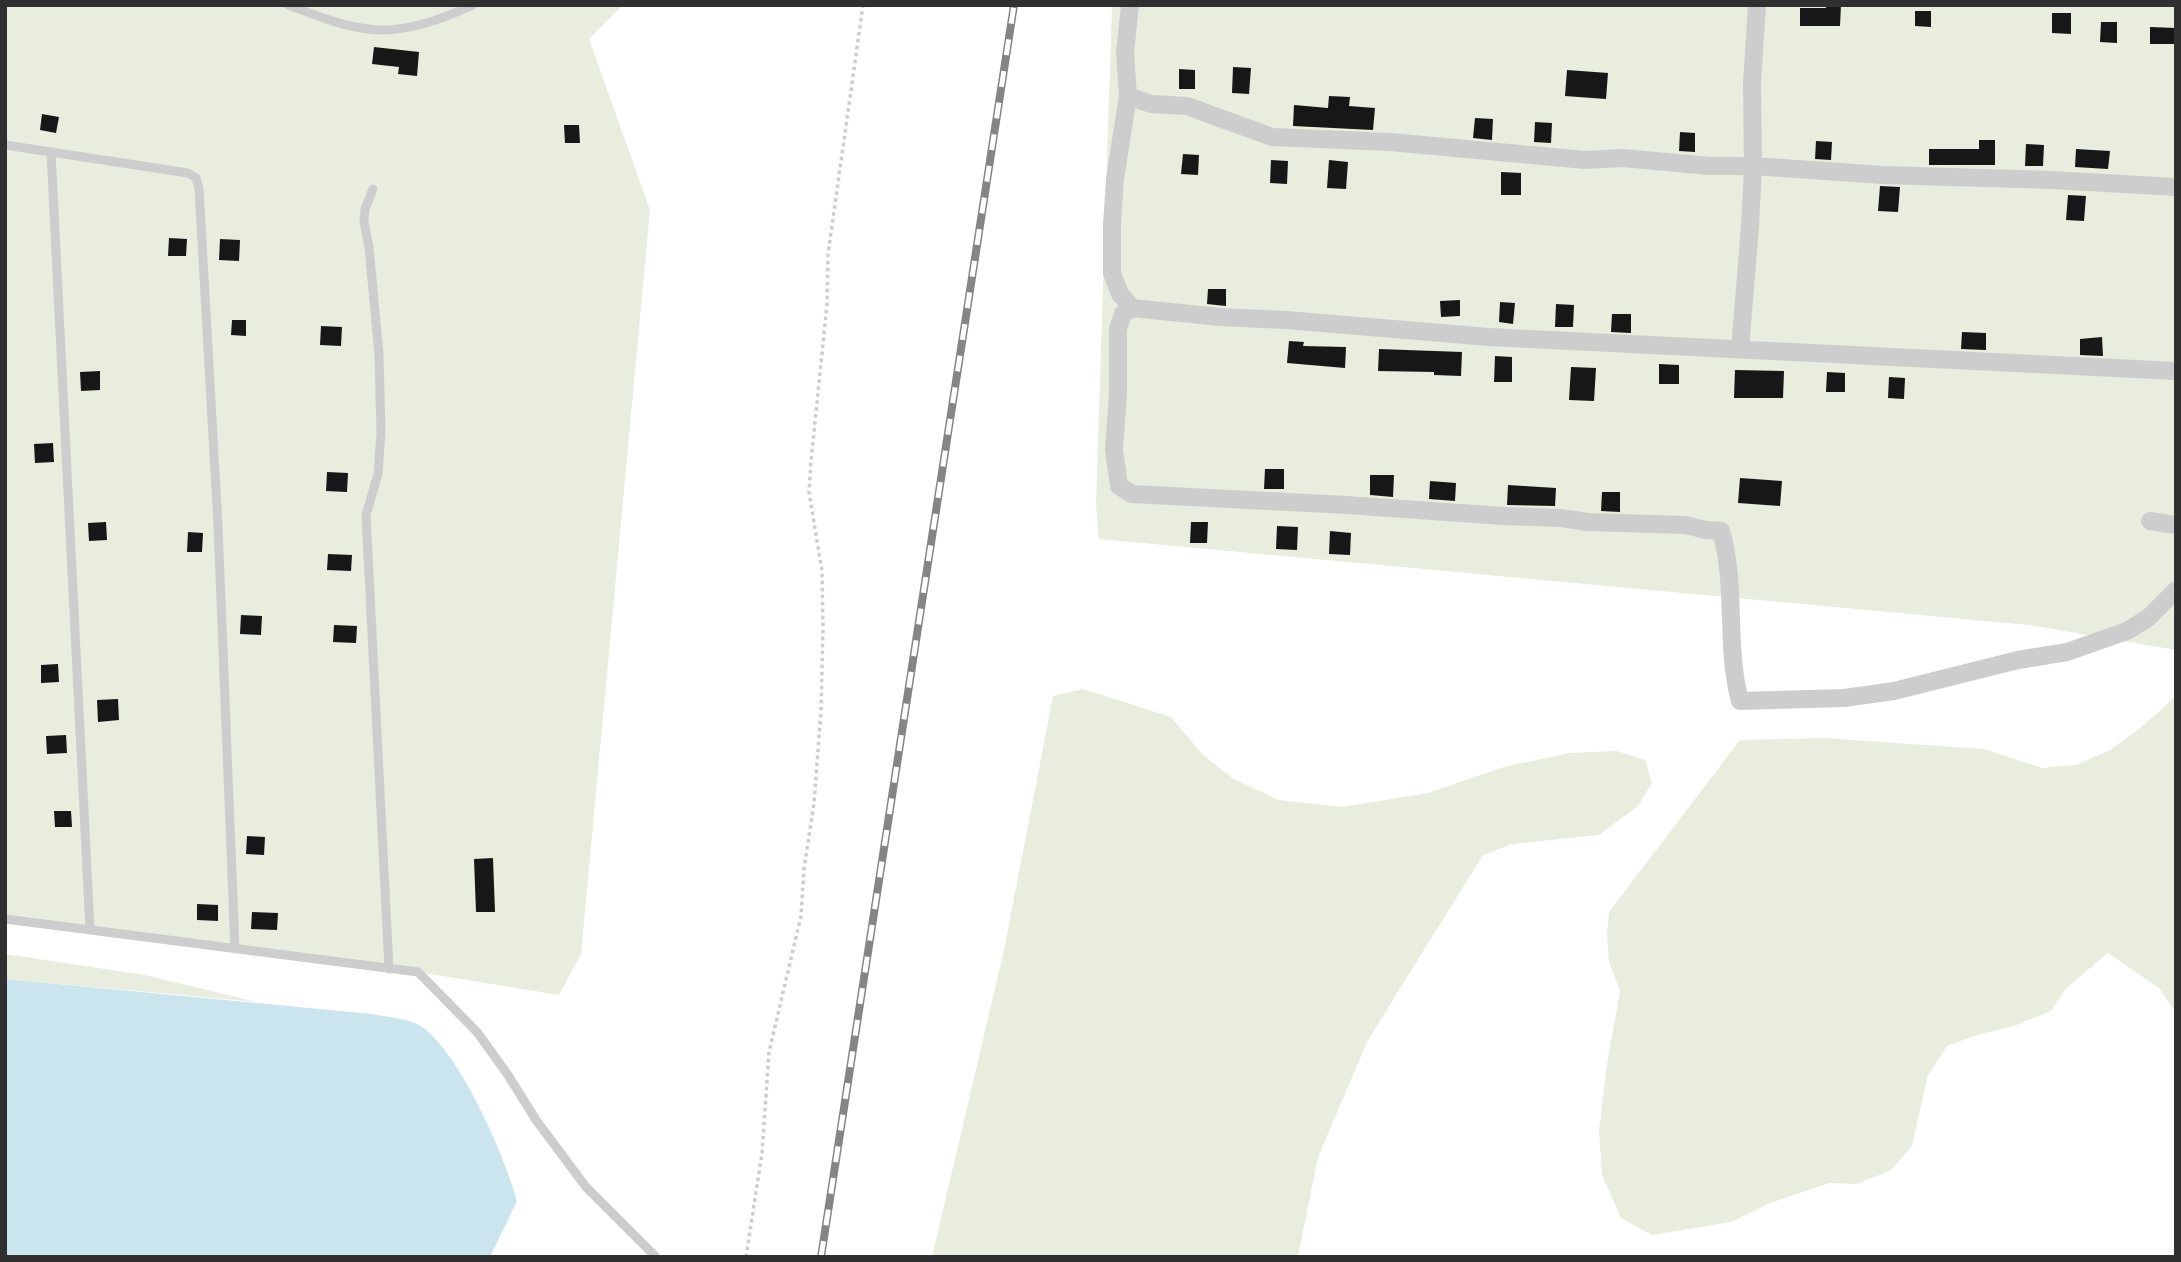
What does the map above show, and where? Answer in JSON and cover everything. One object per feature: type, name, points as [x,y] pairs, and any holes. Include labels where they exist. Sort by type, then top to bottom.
[{"type":"street","points":[[1130,5],[1125,53],[1128,96],[1111,225],[1112,273],[1120,294],[1132,308]]},
{"type":"street","points":[[1740,349],[1752,204],[1752,83],[1757,5]]},
{"type":"street","points":[[1128,96],[1151,104],[1187,106],[1272,137],[1390,142],[1585,160],[1623,158],[1710,166],[2176,187]]},
{"type":"street","points":[[2176,371],[1489,337],[1132,308],[1123,314],[1118,329],[1114,450],[1119,486],[1132,494],[1561,518],[1587,522],[1686,525],[1721,531],[1727,562],[1732,665],[1740,701],[1843,698],[1894,691],[2018,660],[2067,652],[2127,631],[2148,618],[2176,590]]},
{"type":"street","points":[[2150,521],[2176,525]]},
{"type":"lane","points":[[288,5],[342,24],[383,30],[413,25],[473,5]]},
{"type":"lane","points":[[5,145],[188,173],[196,178],[199,189],[218,525],[235,949]]},
{"type":"lane","points":[[51,152],[90,930]]},
{"type":"lane","points":[[373,189],[365,209],[364,222],[369,247],[379,355],[381,433],[378,474],[366,515],[389,969]]},
{"type":"lane","points":[[5,919],[418,972],[477,1032],[508,1074],[536,1120],[586,1187],[656,1257]]},
{"type":"path","points":[[746,1257],[762,1153],[769,1052],[801,916],[804,869],[814,803],[824,628],[822,571],[809,492],[827,305],[828,254],[863,5]]},
{"type":"shaded area","points":[[5,5],[623,5],[589,39],[650,210],[581,954],[559,995],[418,972],[5,919]]},
{"type":"shaded area","points":[[1112,5],[2176,5],[2176,650],[2029,625],[1099,539],[1096,505]]},
{"type":"shaded area","points":[[1083,689],[1171,717],[1203,755],[1232,778],[1279,800],[1342,807],[1428,793],[1504,767],[1569,753],[1617,751],[1645,760],[1652,783],[1638,806],[1599,835],[1512,844],[1483,855],[1368,1040],[1318,1157],[1298,1257],[932,1257],[1004,950],[1053,696]]},
{"type":"shaded area","points":[[2176,696],[2176,1013],[2159,988],[2108,953],[2066,988],[2051,1011],[2014,1026],[1947,1046],[1928,1075],[1912,1146],[1890,1171],[1856,1184],[1829,1183],[1770,1203],[1731,1222],[1652,1235],[1621,1218],[1602,1175],[1599,1131],[1620,991],[1609,962],[1609,912],[1740,740],[1824,738],[1984,749],[2042,768],[2076,765],[2110,750],[2144,725]]},
{"type":"shaded area","points":[[5,954],[145,975],[257,1002],[5,979]]},
{"type":"water","points":[[5,979],[372,1014],[419,1025],[434,1037],[464,1079],[491,1132],[511,1181],[517,1201],[490,1257],[8,1257],[5,1250]]},
{"type":"building","points":[[1826,5],[1841,5],[1840,26],[1800,26],[1800,8],[1826,8]]},
{"type":"building","points":[[1915,11],[1931,11],[1931,27],[1915,26]]},
{"type":"building","points":[[2052,13],[2071,13],[2071,34],[2052,33]]},
{"type":"building","points":[[2101,22],[2117,22],[2117,43],[2100,42]]},
{"type":"building","points":[[2150,27],[2176,28],[2176,44],[2150,44]]},
{"type":"building","points":[[374,47],[419,52],[417,76],[398,74],[399,67],[372,64]]},
{"type":"building","points":[[1233,67],[1251,68],[1249,94],[1232,93]]},
{"type":"building","points":[[1179,69],[1195,70],[1195,89],[1179,89]]},
{"type":"building","points":[[1567,70],[1608,73],[1606,99],[1565,96]]},
{"type":"building","points":[[1329,96],[1350,97],[1349,106],[1375,108],[1373,130],[1293,126],[1294,105],[1328,108]]},
{"type":"building","points":[[42,114],[59,117],[56,133],[40,130]]},
{"type":"building","points":[[1475,118],[1493,119],[1492,140],[1473,138]]},
{"type":"building","points":[[1535,122],[1552,123],[1551,143],[1534,142]]},
{"type":"building","points":[[564,125],[579,125],[580,143],[565,143]]},
{"type":"building","points":[[1680,132],[1695,133],[1695,152],[1679,151]]},
{"type":"building","points":[[1979,140],[1995,140],[1995,165],[1929,165],[1929,149],[1979,149]]},
{"type":"building","points":[[1816,141],[1832,142],[1831,160],[1815,159]]},
{"type":"building","points":[[2026,144],[2044,145],[2043,166],[2025,166]]},
{"type":"building","points":[[2076,149],[2110,151],[2108,169],[2075,167]]},
{"type":"building","points":[[1183,154],[1199,155],[1198,175],[1181,174]]},
{"type":"building","points":[[1271,160],[1288,161],[1287,184],[1270,183]]},
{"type":"building","points":[[1329,160],[1348,162],[1346,189],[1327,188]]},
{"type":"building","points":[[1501,172],[1521,173],[1521,195],[1501,195]]},
{"type":"building","points":[[1880,186],[1900,187],[1898,212],[1878,211]]},
{"type":"building","points":[[2068,195],[2086,196],[2084,221],[2066,220]]},
{"type":"building","points":[[169,238],[187,239],[186,256],[168,256]]},
{"type":"building","points":[[220,239],[240,240],[239,261],[219,260]]},
{"type":"building","points":[[1208,289],[1226,289],[1226,306],[1207,304]]},
{"type":"building","points":[[1460,300],[1460,316],[1441,317],[1440,301]]},
{"type":"building","points":[[1500,302],[1515,303],[1513,324],[1499,322]]},
{"type":"building","points":[[1556,304],[1574,305],[1573,327],[1555,327]]},
{"type":"building","points":[[1612,314],[1631,314],[1631,333],[1611,332]]},
{"type":"building","points":[[232,320],[246,320],[246,336],[231,335]]},
{"type":"building","points":[[321,326],[342,327],[341,346],[320,345]]},
{"type":"building","points":[[1962,332],[1986,333],[1986,350],[1961,349]]},
{"type":"building","points":[[2102,337],[2103,356],[2080,355],[2080,339]]},
{"type":"building","points":[[1289,341],[1304,342],[1303,346],[1346,347],[1345,368],[1287,363]]},
{"type":"building","points":[[1379,349],[1462,352],[1461,376],[1434,375],[1434,372],[1378,371]]},
{"type":"building","points":[[1495,356],[1512,357],[1512,382],[1494,382]]},
{"type":"building","points":[[1659,364],[1679,365],[1679,384],[1659,384]]},
{"type":"building","points":[[1571,367],[1596,368],[1594,401],[1569,400]]},
{"type":"building","points":[[1735,370],[1784,371],[1783,398],[1734,398]]},
{"type":"building","points":[[100,371],[100,390],[81,391],[80,372]]},
{"type":"building","points":[[1827,372],[1845,373],[1845,392],[1826,392]]},
{"type":"building","points":[[1889,377],[1905,378],[1904,399],[1888,398]]},
{"type":"building","points":[[53,443],[54,462],[35,463],[34,444]]},
{"type":"building","points":[[1265,469],[1284,469],[1284,489],[1264,489]]},
{"type":"building","points":[[327,472],[348,473],[347,492],[326,491]]},
{"type":"building","points":[[1370,475],[1394,475],[1393,497],[1370,495]]},
{"type":"building","points":[[1740,478],[1782,481],[1780,506],[1738,503]]},
{"type":"building","points":[[1430,481],[1456,483],[1455,501],[1429,499]]},
{"type":"building","points":[[1508,485],[1556,488],[1555,506],[1507,505]]},
{"type":"building","points":[[1602,492],[1620,492],[1620,512],[1601,511]]},
{"type":"building","points":[[106,522],[107,540],[89,541],[88,523]]},
{"type":"building","points":[[1191,522],[1208,522],[1207,543],[1190,543]]},
{"type":"building","points":[[1277,526],[1298,527],[1297,550],[1276,549]]},
{"type":"building","points":[[1330,531],[1351,533],[1350,555],[1329,554]]},
{"type":"building","points":[[188,532],[203,533],[202,552],[187,552]]},
{"type":"building","points":[[328,554],[352,555],[351,571],[327,570]]},
{"type":"building","points":[[241,615],[262,616],[261,635],[240,634]]},
{"type":"building","points":[[334,625],[357,626],[356,643],[333,642]]},
{"type":"building","points":[[58,664],[59,682],[41,683],[41,665]]},
{"type":"building","points":[[118,699],[119,720],[98,722],[97,700]]},
{"type":"building","points":[[66,735],[67,753],[47,754],[46,736]]},
{"type":"building","points":[[54,811],[71,811],[72,827],[55,827]]},
{"type":"building","points":[[247,836],[265,837],[264,855],[246,854]]},
{"type":"building","points":[[493,858],[495,912],[476,912],[474,859]]},
{"type":"building","points":[[197,904],[218,905],[218,921],[197,920]]},
{"type":"building","points":[[252,912],[278,913],[277,930],[251,929]]},
{"type":"railway","points":[[821,1257],[1014,5]]}]
